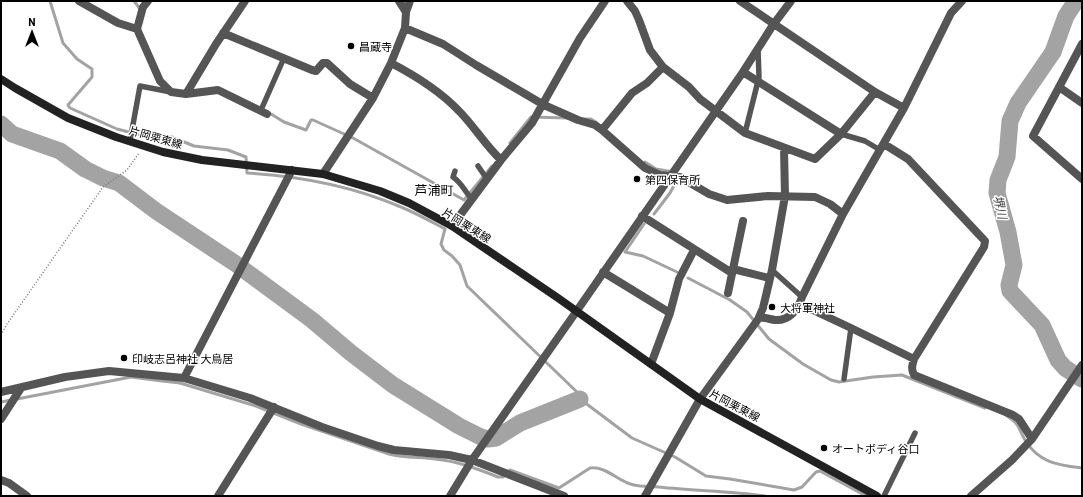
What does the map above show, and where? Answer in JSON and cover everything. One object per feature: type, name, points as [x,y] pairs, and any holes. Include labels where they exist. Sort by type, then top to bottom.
[{"type":"main road","name":"片岡栗東線","points":[[1,79],[68,118],[130,142],[163,152],[202,160],[323,174],[380,191],[409,204],[452,226],[700,399],[877,496]]},
{"type":"street","points":[[79,1],[118,22],[137,29]]},
{"type":"street","points":[[148,1],[143,7],[137,29],[160,81],[171,92],[186,94],[218,90],[264,112]]},
{"type":"street","points":[[186,94],[223,33],[245,1]]},
{"type":"street","points":[[399,1],[406,12]]},
{"type":"street","points":[[323,174],[373,98],[391,63],[404,28],[406,12],[410,1]]},
{"type":"street","points":[[452,226],[470,197],[532,123],[580,38],[605,1]]},
{"type":"street","points":[[627,1],[635,11],[650,50],[663,67],[744,133],[784,148],[815,159],[841,134],[875,92]]},
{"type":"street","points":[[740,1],[773,25],[875,92],[904,108]]},
{"type":"street","points":[[450,496],[472,460],[791,1]]},
{"type":"street","points":[[759,318],[776,320],[786,318],[794,312],[801,301],[843,214],[904,108],[951,13],[962,1]]},
{"type":"street","points":[[404,28],[442,44],[541,108],[562,113],[578,120],[604,127],[645,168],[660,175],[680,177],[710,194],[727,200],[785,196],[815,197],[830,204],[843,214]]},
{"type":"street","points":[[223,33],[316,71],[323,63],[327,63],[350,84],[373,98]]},
{"type":"street","points":[[1082,44],[1033,136],[1082,179]]},
{"type":"street","points":[[391,63],[425,82],[439,92],[474,126],[501,160]]},
{"type":"street","points":[[604,127],[632,93],[647,83],[663,67]]},
{"type":"street","points":[[743,72],[841,134]]},
{"type":"street","points":[[1059,87],[1082,103]]},
{"type":"street","points":[[882,147],[908,159],[985,241],[984,247],[914,359],[912,365],[914,375],[1013,415],[1019,419],[1032,439]]},
{"type":"street","points":[[645,496],[700,399],[759,318],[763,308],[785,196],[784,148]]},
{"type":"street","points":[[184,378],[292,170]]},
{"type":"street","points":[[642,216],[694,250],[732,271],[770,274]]},
{"type":"street","points":[[728,293],[743,221]]},
{"type":"street","points":[[651,364],[670,313],[678,279],[694,250]]},
{"type":"street","points":[[603,272],[670,313]]},
{"type":"street","points":[[801,301],[914,359]]},
{"type":"street","points":[[972,496],[1032,439],[1082,365]]},
{"type":"street","points":[[1,392],[65,377],[109,371],[184,378],[250,398],[322,427],[378,446],[394,450],[449,455],[472,460],[564,496]]},
{"type":"street","points":[[1,419],[21,388]]},
{"type":"street","points":[[218,496],[274,407]]},
{"type":"street","points":[[1,480],[27,496]]},
{"type":"lane","points":[[744,133],[759,77],[758,49]]},
{"type":"lane","points":[[264,112],[284,58]]},
{"type":"lane","points":[[130,142],[140,86],[171,92]]},
{"type":"lane","points":[[841,134],[882,147]]},
{"type":"lane","points":[[479,168],[487,178]]},
{"type":"lane","points":[[455,171],[452,177],[460,182],[470,197]]},
{"type":"lane","points":[[770,274],[801,301]]},
{"type":"lane","points":[[844,379],[851,328]]},
{"type":"lane","points":[[884,496],[915,433]]},
{"type":"path","points":[[1,335],[7,324],[103,187],[127,170],[144,146]]},
{"type":"waterway","points":[[50,1],[63,43],[77,59],[92,69],[92,77],[68,105],[70,108],[117,129],[148,137],[172,137],[194,146],[228,150],[246,157],[247,173],[267,174],[326,183],[364,193],[418,214],[445,229],[441,244],[444,250],[460,265],[467,286],[578,393],[580,399],[632,438],[675,457],[706,476],[794,490],[802,487],[816,472],[820,471],[866,496]]},
{"type":"waterway","points":[[134,1],[140,9]]},
{"type":"waterway","name":"堺川","points":[[1076,1],[1066,16],[1053,52],[1018,103],[1010,121],[1007,157],[998,180],[997,193],[1008,232],[1014,265],[1009,285],[1010,291],[1042,325],[1058,360],[1065,368],[1082,379]]},
{"type":"waterway","points":[[271,114],[284,122],[306,130],[311,120],[313,120],[353,138],[464,200],[492,166]]},
{"type":"waterway","points":[[510,143],[531,117],[567,118]]},
{"type":"waterway","points":[[584,119],[591,119],[596,122]]},
{"type":"waterway","points":[[1,124],[12,134],[60,151],[85,169],[103,178],[119,183],[156,211],[236,264],[312,320],[351,353],[393,385],[459,426],[481,437],[488,439],[496,438],[520,423],[580,399]]},
{"type":"waterway","points":[[645,162],[656,169],[673,172]]},
{"type":"waterway","points":[[654,214],[670,193],[676,182]]},
{"type":"waterway","points":[[644,224],[625,252],[643,256],[677,272]]},
{"type":"waterway","points":[[688,278],[730,300],[747,312],[769,339],[803,364],[831,380],[839,382],[873,377],[902,375],[985,408]]},
{"type":"waterway","points":[[17,399],[131,377],[180,383],[256,406],[301,424],[389,454],[459,463],[498,477],[503,477],[510,470],[559,488],[590,468],[596,468],[602,469],[623,481],[637,486],[765,496]]},
{"type":"waterway","points":[[1,402],[11,400]]},
{"type":"waterway","points":[[1007,416],[1017,424],[1030,448],[1036,454],[1050,462],[1082,468]]},
{"type":"place","name":"昌蔵寺","points":[[351,46]]},
{"type":"place","name":"第四保育所","points":[[637,179]]},
{"type":"place","name":"大将軍神社","points":[[772,307]]},
{"type":"place","name":"印岐志呂神社 大鳥居","points":[[124,358]]},
{"type":"place","name":"オートボディ谷口","points":[[824,448]]},
{"type":"district","name":"芦浦町","points":[[434,190]]}]
